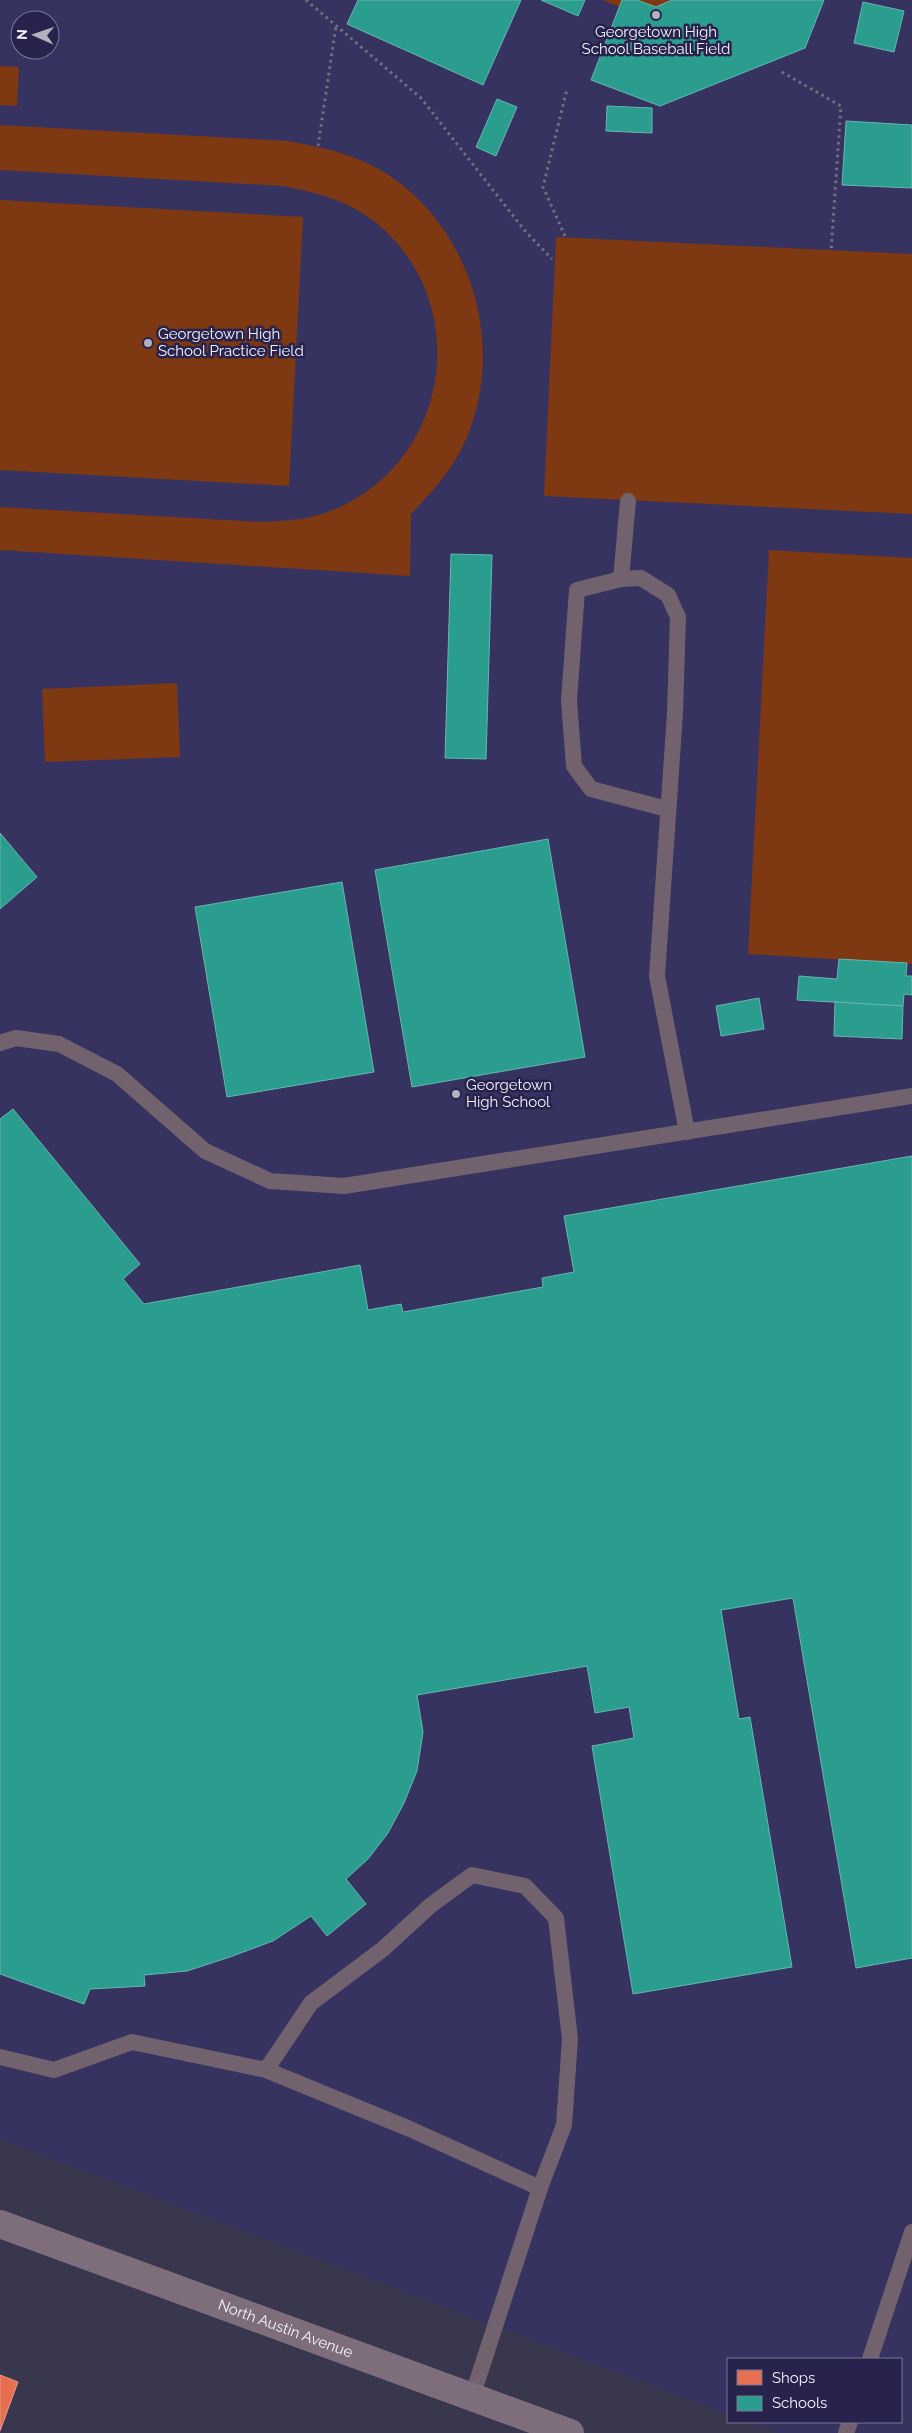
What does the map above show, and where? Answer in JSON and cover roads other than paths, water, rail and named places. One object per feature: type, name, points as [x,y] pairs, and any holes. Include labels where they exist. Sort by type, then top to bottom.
[{"type":"main road","name":"North Austin Avenue","points":[[0,2224],[570,2433]]},
{"type":"lane","points":[[621,579],[628,501]]},
{"type":"lane","points":[[667,809],[591,789],[574,766],[569,701],[577,590],[621,579],[641,578],[668,595],[678,617],[675,713],[667,809],[658,976],[687,1132]]},
{"type":"lane","points":[[0,1043],[16,1038],[59,1044],[117,1074],[205,1151],[270,1181],[344,1186],[912,1096]]},
{"type":"lane","points":[[266,2070],[311,2003],[383,1949],[431,1905],[472,1875],[525,1886],[556,1918],[570,2039],[564,2125],[540,2188],[472,2397]]},
{"type":"lane","points":[[0,2057],[54,2070],[132,2042],[266,2070],[410,2129],[540,2188]]},
{"type":"lane","points":[[870,2358],[912,2232]]},
{"type":"place","name":"Georgetown High School Baseball Field","points":[[656,15]]},
{"type":"place","name":"Georgetown High School Practice Field","points":[[148,343]]},
{"type":"place","name":"Georgetown High School","points":[[456,1094]]}]
